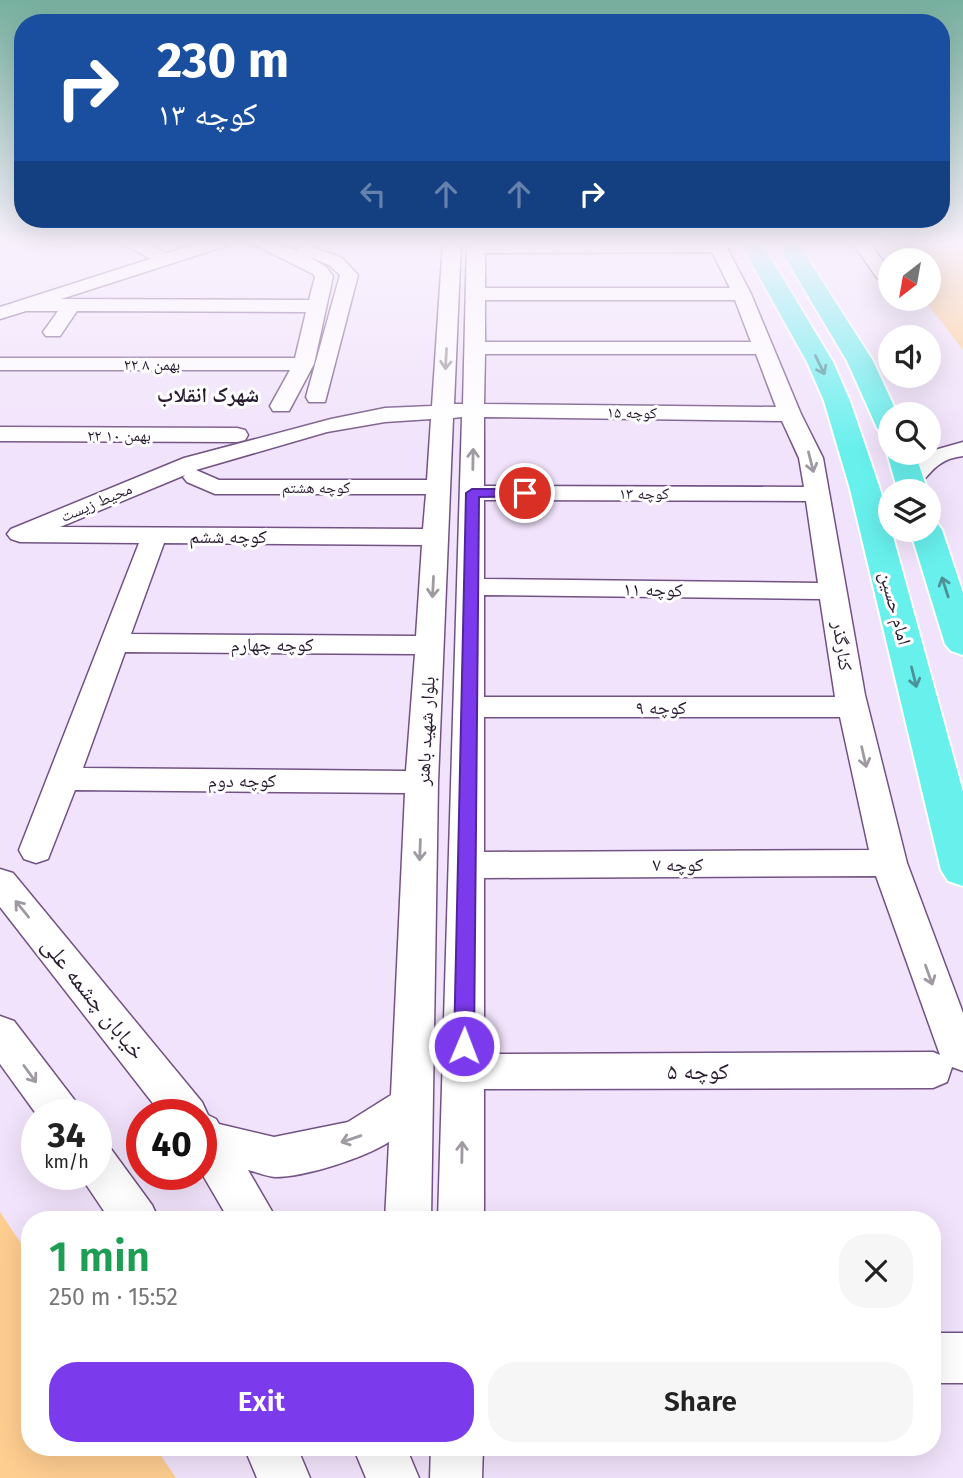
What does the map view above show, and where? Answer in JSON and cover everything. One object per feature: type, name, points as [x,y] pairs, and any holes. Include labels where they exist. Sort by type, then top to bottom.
[{"type":"main road","name":"امام حسین","points":[[790,311],[820,362],[837,401],[865,489],[963,870]]},
{"type":"main road","points":[[829,311],[860,361],[880,402]]},
{"type":"main road","points":[[930,542],[963,644]]},
{"type":"street","points":[[54,332],[68,311]]},
{"type":"street","points":[[264,419],[304,364],[317,311]]},
{"type":"street","points":[[334,399],[345,311]]},
{"type":"street","name":"بلوار شهید باهنر","points":[[408,1211],[422,782],[436,537],[439,487],[453,408],[462,311]]},
{"type":"street","name":"بلوار شهید باهنر","points":[[461,1211],[472,493],[453,408],[475,348],[475,311]]},
{"type":"street","name":"کنارگذر","points":[[749,311],[790,414],[811,458],[853,707],[890,863],[955,1045],[948,1062]]},
{"type":"street","points":[[475,348],[765,348]]},
{"type":"street","name":"۲۲ بهمن ۸","points":[[0,364],[304,364]]},
{"type":"street","points":[[264,419],[303,398],[453,408]]},
{"type":"street","points":[[324,427],[345,415],[345,408],[334,399]]},
{"type":"street","points":[[264,419],[276,418],[281,424],[291,428],[324,427],[386,415],[453,408]]},
{"type":"street","name":"کوچه ۱۵","points":[[453,408],[790,414]]},
{"type":"street","name":"۲۲ بهمن ۱۰","points":[[0,434],[264,419]]},
{"type":"street","name":"محیط زیست","points":[[193,470],[264,419]]},
{"type":"street","name":"محیط زیست","points":[[10,538],[193,470],[324,427]]},
{"type":"street","points":[[916,479],[924,462],[955,443]]},
{"type":"street","name":"کوچه هشتم","points":[[193,470],[215,487],[439,487]]},
{"type":"street","name":"کوچه ۱۳","points":[[472,493],[816,494]]},
{"type":"street","points":[[36,850],[155,536]]},
{"type":"street","name":"کوچه ششم","points":[[10,538],[436,537]]},
{"type":"street","name":"کوچه ۱۱","points":[[471,587],[834,591]]},
{"type":"street","name":"کوچه چهارم","points":[[114,643],[430,645]]},
{"type":"street","name":"کوچه ۹","points":[[469,708],[853,707]]},
{"type":"street","name":"کوچه دوم","points":[[62,779],[422,782]]},
{"type":"street","name":"کوچه ۷","points":[[466,865],[890,863]]},
{"type":"street","name":"خیابان چشمه علی","points":[[0,882],[175,1099]]},
{"type":"street","points":[[0,1033],[49,1099]]},
{"type":"street","name":"کوچه ۵","points":[[463,1072],[948,1062]]},
{"type":"street","points":[[217,1136],[274,1157],[359,1138],[410,1106]]},
{"type":"street","name":"خیابان چشمه علی","points":[[217,1159],[249,1211]]},
{"type":"street","points":[[112,1186],[130,1211]]},
{"type":"street","points":[[941,1358],[963,1358]]},
{"type":"street","points":[[274,1456],[284,1478]]},
{"type":"street","points":[[383,1456],[393,1478]]},
{"type":"street","points":[[456,1478],[457,1456]]},
{"type":"shaded area","points":[[963,311],[963,350],[934,312]]},
{"type":"shaded area","points":[[0,1212],[21,1244],[21,1456],[161,1456],[176,1478],[0,1478]]},
{"type":"district","name":"شهرک انقلاب","points":[[208,395]]},
{"type":"route","points":[[464,1046],[472,493],[525,493]]}]
